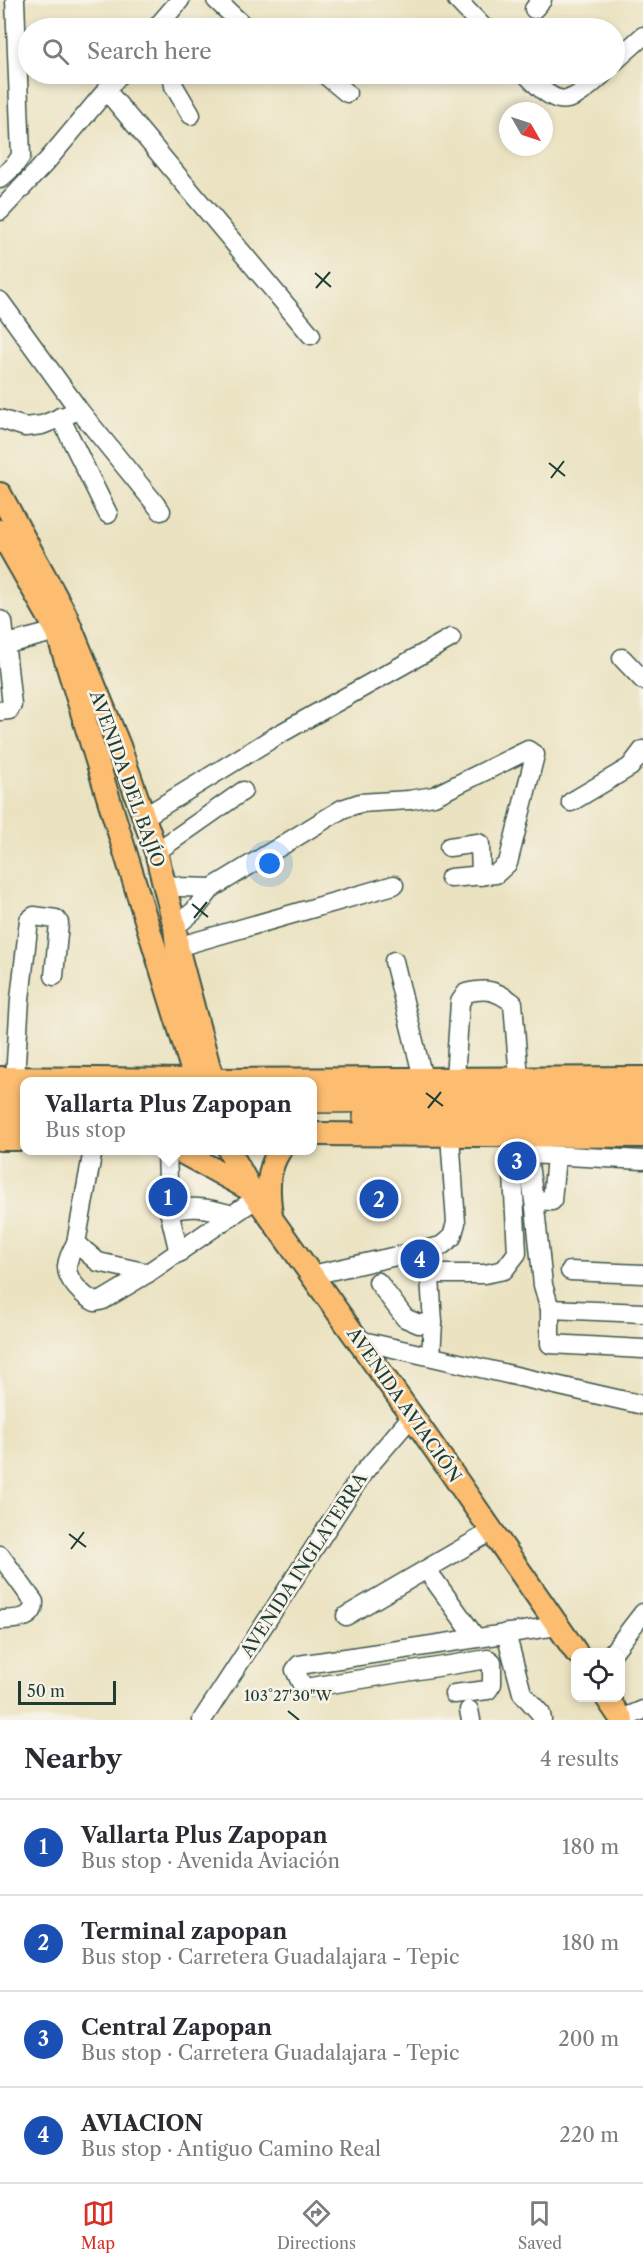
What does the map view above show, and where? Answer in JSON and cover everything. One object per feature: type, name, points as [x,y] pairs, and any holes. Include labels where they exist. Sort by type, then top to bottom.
[{"type":"highway","points":[[317,1086],[643,1096]]},
{"type":"highway","points":[[317,1117],[643,1118]]},
{"type":"highway","points":[[0,1121],[20,1120]]},
{"type":"main road","name":"AVENIDA DEL BAJÍO","points":[[0,494],[65,614],[119,746],[144,817],[156,852],[176,937],[203,1077]]},
{"type":"main road","name":"AVENIDA DEL BAJÍO","points":[[0,531],[57,632],[203,1077]]},
{"type":"main road","points":[[317,1085],[423,1078],[643,1078]]},
{"type":"main road","points":[[317,1134],[450,1135],[521,1142],[643,1136]]},
{"type":"main road","points":[[0,1139],[20,1139]]},
{"type":"main road","points":[[187,1155],[254,1194]]},
{"type":"main road","name":"AVENIDA AVIACIÓN","points":[[234,1155],[254,1194],[492,1530],[572,1648]]},
{"type":"main road","points":[[271,1217],[268,1181],[277,1155]]},
{"type":"main road","points":[[610,1702],[622,1720]]},
{"type":"street","points":[[15,0],[18,78]]},
{"type":"street","points":[[165,18],[180,0]]},
{"type":"street","points":[[457,0],[474,18]]},
{"type":"street","points":[[220,1],[236,18]]},
{"type":"street","points":[[625,53],[643,36]]},
{"type":"street","points":[[0,179],[21,156],[18,84]]},
{"type":"street","points":[[0,211],[47,161],[111,84]]},
{"type":"street","points":[[174,84],[191,115]]},
{"type":"street","points":[[336,84],[347,93]]},
{"type":"street","points":[[537,84],[551,97],[566,100],[581,94],[592,84]]},
{"type":"street","points":[[106,90],[311,335]]},
{"type":"street","points":[[0,302],[79,410],[161,511]]},
{"type":"street","points":[[0,419],[25,427],[42,425],[79,410]]},
{"type":"street","points":[[60,417],[108,514]]},
{"type":"street","points":[[0,620],[3,622],[7,644],[4,668],[12,705],[9,710],[0,711]]},
{"type":"street","points":[[7,644],[57,632]]},
{"type":"street","points":[[144,817],[276,736],[451,638]]},
{"type":"street","points":[[622,658],[643,681]]},
{"type":"street","points":[[176,937],[212,888],[342,809],[360,803],[434,796],[528,750],[532,752],[535,755],[507,863],[496,874],[450,878]]},
{"type":"street","points":[[571,802],[630,767],[643,750]]},
{"type":"street","points":[[156,852],[243,791]]},
{"type":"street","points":[[449,847],[480,844],[481,876]]},
{"type":"street","points":[[163,883],[180,887],[212,888]]},
{"type":"street","points":[[176,937],[394,885]]},
{"type":"street","points":[[10,1088],[29,920],[34,916],[56,919],[59,923],[54,976]]},
{"type":"street","points":[[393,961],[423,1078]]},
{"type":"street","points":[[455,1078],[460,1002],[466,993],[481,990],[501,994],[513,1003],[519,1078]]},
{"type":"street","points":[[312,1275],[441,1246],[452,1237],[456,1223],[450,1135]]},
{"type":"street","points":[[521,1142],[556,1156],[643,1160]]},
{"type":"street","points":[[521,1142],[534,1200],[543,1285],[550,1310],[548,1341],[552,1345],[643,1349]]},
{"type":"street","points":[[431,1356],[433,1322],[430,1278],[435,1274],[485,1274],[504,1270],[517,1253],[521,1142]]},
{"type":"street","points":[[92,1155],[76,1243],[69,1257],[68,1273],[85,1297],[95,1302],[103,1300],[179,1252],[233,1215],[254,1194]]},
{"type":"street","points":[[167,1155],[170,1211],[179,1252]]},
{"type":"street","points":[[534,1200],[552,1201],[556,1156]]},
{"type":"street","points":[[170,1211],[190,1206],[204,1207],[233,1215]]},
{"type":"street","points":[[76,1243],[98,1262],[148,1273]]},
{"type":"street","points":[[570,1270],[643,1274]]},
{"type":"street","points":[[378,1282],[405,1318],[419,1324],[433,1322]]},
{"type":"street","points":[[550,1310],[643,1313]]},
{"type":"street","points":[[358,1340],[643,1405]]},
{"type":"street","name":"AVENIDA INGLATERRA","points":[[202,1720],[363,1473],[412,1416]]},
{"type":"street","points":[[346,1616],[492,1530]]},
{"type":"street","points":[[0,1555],[34,1602],[34,1607],[24,1618],[0,1620]]},
{"type":"street","points":[[427,1570],[476,1638]]},
{"type":"street","points":[[617,1648],[643,1613]]},
{"type":"street","points":[[454,1694],[488,1690],[492,1684],[492,1662],[488,1659],[305,1688],[295,1670],[298,1665],[557,1626]]},
{"type":"street","points":[[506,1633],[522,1693],[541,1714],[542,1720]]},
{"type":"street","points":[[622,1720],[643,1710]]},
{"type":"place","name":"Central Zapopan","points":[[517,1161]]},
{"type":"place","name":"Vallarta Plus Zapopan","points":[[168,1197]]},
{"type":"place","name":"Terminal zapopan","points":[[379,1199]]},
{"type":"place","name":"AVIACION","points":[[420,1259]]}]
